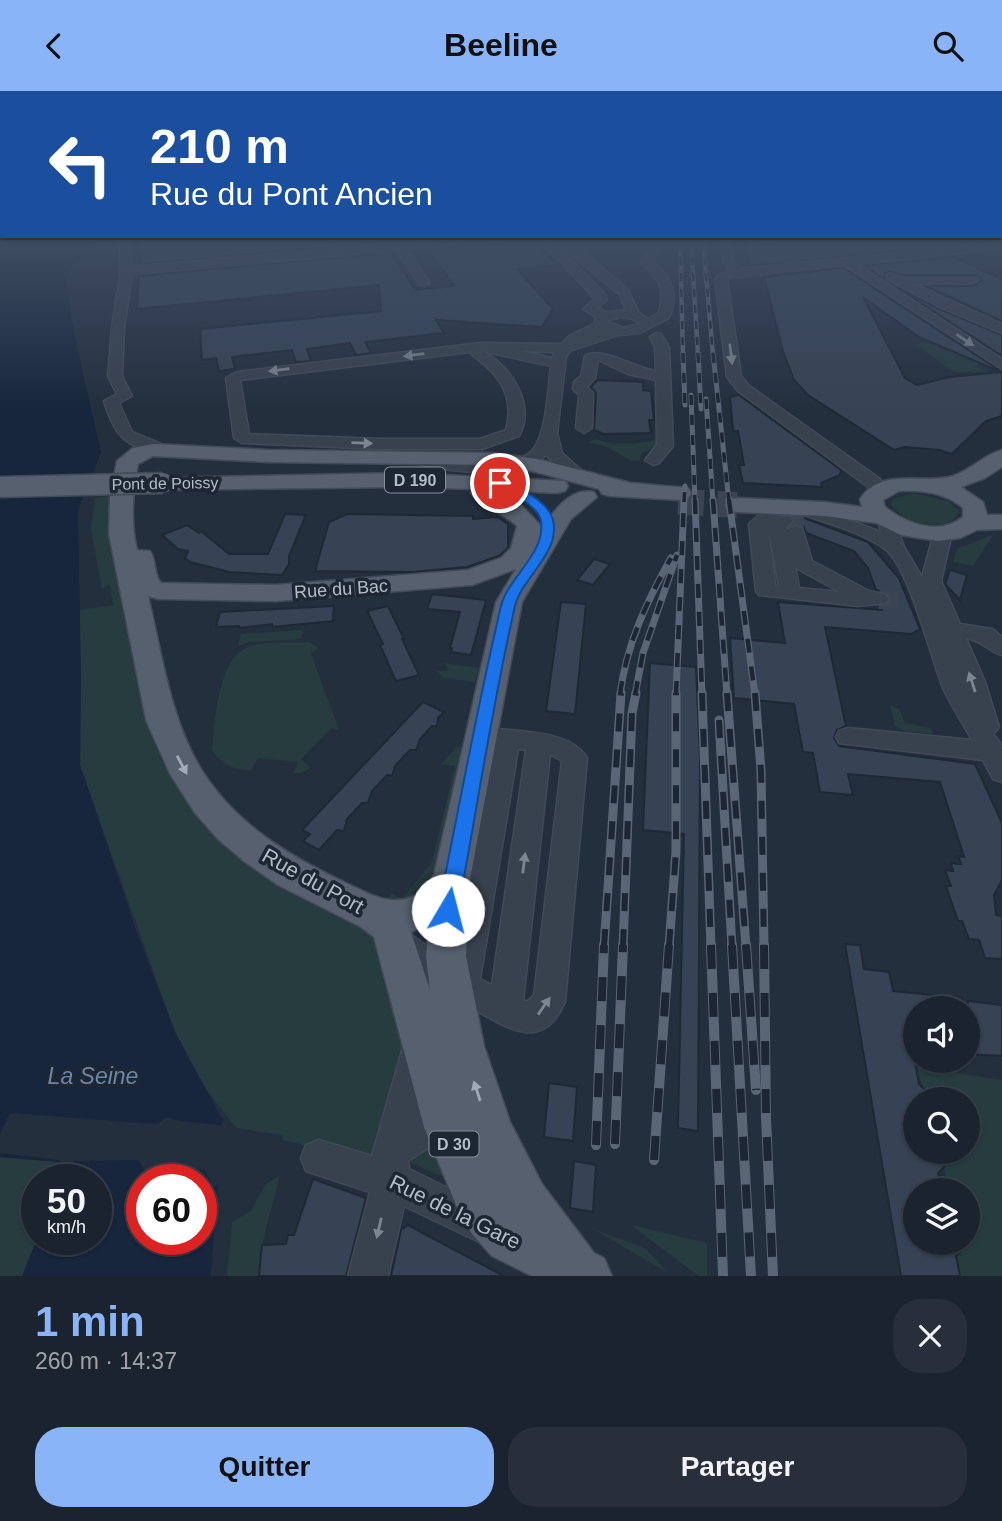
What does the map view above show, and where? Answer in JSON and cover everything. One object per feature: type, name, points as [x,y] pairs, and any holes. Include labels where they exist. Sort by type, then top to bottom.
[{"type":"main road","points":[[131,448],[268,456]]},
{"type":"main road","name":"Rue du Port","points":[[131,448],[120,523],[141,632],[170,742],[207,804],[230,829],[291,874],[386,928]]},
{"type":"main road","points":[[210,592],[158,591],[148,588],[127,506],[135,473],[144,462],[166,456],[492,459],[518,462],[631,490]]},
{"type":"main road","points":[[984,472],[961,530],[943,533],[921,531],[885,519],[800,517],[736,500],[852,499],[905,484],[932,487],[959,482],[984,472],[1002,456]]},
{"type":"main road","name":"Pont de Poissy","points":[[0,487],[330,482],[373,488],[491,488]]},
{"type":"main road","points":[[932,487],[971,510],[1002,522]]},
{"type":"main road","points":[[491,488],[522,494],[540,507],[547,519],[545,544]]},
{"type":"main road","points":[[472,577],[510,562],[523,551],[529,526],[504,504],[491,488]]},
{"type":"main road","name":"D 190","points":[[491,488],[631,490],[679,497],[586,498],[522,494]]},
{"type":"main road","points":[[876,493],[872,506],[885,519]]},
{"type":"main road","name":"D 30","points":[[448,1007],[490,1132],[519,1191],[524,1228],[489,1217],[478,1200],[447,1127],[446,933],[452,879],[494,739],[511,596],[562,515],[586,498]]},
{"type":"main road","points":[[971,510],[1002,508]]},
{"type":"main road","points":[[472,577],[488,582],[511,596]]},
{"type":"main road","name":"Rue du Bac","points":[[210,592],[294,592],[472,577]]},
{"type":"main road","name":"Rue du Port","points":[[158,702],[149,624],[163,607],[176,600],[210,592]]},
{"type":"main road","name":"D 30","points":[[386,928],[422,912],[438,900],[452,879]]},
{"type":"main road","points":[[386,928],[448,1007]]},
{"type":"main road","name":"Rue de la Gare","points":[[524,1228],[582,1274]]},
{"type":"street","points":[[123,296],[115,376],[125,395],[111,401],[122,434],[131,448]]},
{"type":"street","points":[[600,296],[601,300],[589,309],[606,318],[672,328]]},
{"type":"street","points":[[576,475],[554,454],[549,433],[556,363],[574,339],[606,318],[621,303],[618,296]]},
{"type":"street","points":[[627,296],[644,325],[662,343],[665,446],[653,460]]},
{"type":"street","points":[[478,350],[491,360],[517,400],[518,421],[513,433],[498,441],[482,444],[403,444],[242,439],[233,378],[478,350],[565,348],[644,325],[663,316],[667,296]]},
{"type":"street","points":[[724,296],[733,377],[877,471],[905,484]]},
{"type":"street","points":[[737,296],[748,368],[758,393],[874,483],[876,493]]},
{"type":"street","points":[[898,296],[1002,365]]},
{"type":"street","points":[[930,296],[1002,329]]},
{"type":"street","points":[[606,318],[617,331]]},
{"type":"street","points":[[525,351],[556,363]]},
{"type":"street","points":[[584,428],[586,393],[580,389],[581,382],[588,377],[592,356],[607,356],[618,366],[642,374],[663,376]]},
{"type":"street","points":[[793,422],[811,426]]},
{"type":"street","points":[[492,459],[521,451],[549,433]]},
{"type":"street","points":[[412,459],[483,469],[518,462],[539,453],[549,433]]},
{"type":"street","points":[[800,517],[803,564],[867,596],[858,600],[789,590],[766,591],[758,524],[762,520],[800,517],[872,534],[895,547]]},
{"type":"street","points":[[789,590],[800,517]]},
{"type":"street","points":[[848,737],[997,761],[974,682],[943,627],[924,602],[895,547],[885,519]]},
{"type":"street","points":[[924,602],[943,533]]},
{"type":"street","points":[[943,627],[987,635],[1002,648]]},
{"type":"street","points":[[368,1276],[391,1165],[448,1007],[494,739],[539,743],[565,749],[574,756],[576,762],[551,994],[545,1009],[535,1017],[520,1017],[505,1010],[448,1007]]},
{"type":"street","points":[[505,1010],[539,743]]},
{"type":"street","points":[[386,928],[414,957],[448,1007]]},
{"type":"street","name":"Rue de la Gare","points":[[391,1165],[425,1131],[447,1127]]},
{"type":"street","name":"Rue de la Gare","points":[[319,1159],[391,1165],[524,1228]]},
{"type":"green space","points":[[959,342],[965,346],[952,349],[967,355],[974,354],[967,348],[1002,371],[981,364],[974,366],[988,372],[954,372],[915,344]]},
{"type":"green space","points":[[596,439],[626,444],[657,440],[656,447],[641,453],[640,461],[631,461],[607,447],[588,442]]},
{"type":"green space","points":[[913,493],[948,501],[959,511],[954,519],[946,523],[936,525],[914,521],[904,517],[891,504],[893,499]]},
{"type":"green space","points":[[115,495],[160,759],[171,773],[381,936],[415,1027],[376,1162],[282,1140],[283,1135],[236,1128],[206,1089],[175,1032],[80,765],[79,610],[113,605],[110,584],[102,589],[91,530],[95,498]]},
{"type":"green space","points":[[994,534],[973,566],[953,562],[957,549]]},
{"type":"green space","points":[[303,630],[301,639],[249,642],[238,646],[241,634]]},
{"type":"green space","points":[[309,642],[319,648],[311,653],[339,730],[332,728],[301,759],[310,768],[301,773],[293,773],[298,762],[258,758],[251,770],[234,768],[224,763],[212,750],[214,725],[223,680],[235,656],[244,649],[259,644]]},
{"type":"green space","points":[[445,663],[479,668],[475,682],[443,678],[436,671],[448,671]]},
{"type":"green space","points":[[890,705],[899,709],[905,723],[931,728],[933,734],[904,731],[895,726]]},
{"type":"green space","points":[[457,747],[463,748],[459,761],[468,762],[436,883],[420,903],[386,903],[391,893],[402,899],[432,862],[455,766],[441,764]]},
{"type":"green space","points":[[918,1073],[956,1073],[1002,1080],[1002,1276],[960,1276],[956,1256],[980,1255],[980,1178],[946,1178],[942,1164],[980,1164],[980,1087],[924,1087]]},
{"type":"green space","points":[[440,1142],[453,1181],[404,1160]]},
{"type":"green space","points":[[0,1157],[59,1162],[61,1164],[21,1164],[21,1255],[31,1255],[22,1276],[0,1276]]},
{"type":"green space","points":[[280,1175],[262,1245],[259,1276],[227,1276],[232,1222],[251,1211],[265,1185]]},
{"type":"green space","points":[[631,1225],[707,1243],[707,1276],[699,1276]]},
{"type":"green space","points":[[593,1229],[645,1248],[667,1272]]},
{"type":"water","name":"La Seine","points":[[0,296],[68,296],[101,453],[78,510],[80,765],[136,930],[175,1032],[222,1119],[217,1190],[217,1164],[126,1164],[126,1255],[212,1255],[211,1276],[22,1276],[31,1255],[112,1255],[112,1164],[0,1157]]},
{"type":"pier","points":[[10,1113],[156,1124],[168,1117],[173,1120],[225,1126],[223,1178],[217,1185],[217,1164],[141,1164],[139,1160],[74,1161],[62,1164],[59,1160],[0,1153],[0,1134]]},
{"type":"building","points":[[138,296],[265,296],[137,309]]},
{"type":"building","points":[[380,296],[542,296],[553,309],[542,327],[436,320],[444,333],[365,342],[371,353],[356,355],[350,343],[307,349],[311,361],[296,362],[292,350],[232,357],[235,369],[219,371],[216,358],[202,360],[200,329],[381,311]]},
{"type":"building","points":[[769,296],[886,296],[1002,372],[1002,416],[986,421],[952,454],[905,447],[894,450],[808,395],[794,380],[783,351]],"holes":[[[863,297],[919,337],[1001,372],[950,377],[917,385],[905,378]]]},
{"type":"building","points":[[911,296],[1002,335],[1002,356]]},
{"type":"building","points":[[948,296],[1002,296],[1002,321]]},
{"type":"building","points":[[597,380],[643,382],[643,390],[651,391],[654,420],[649,420],[651,433],[604,434],[594,430],[596,393],[591,387]]},
{"type":"building","points":[[739,395],[841,470],[840,475],[821,483],[822,487],[743,483],[739,465],[744,465],[738,431],[733,431],[730,397]]},
{"type":"building","points":[[285,514],[306,515],[289,556],[289,564],[282,575],[229,572],[190,562],[185,558],[188,551],[178,549],[162,535],[187,525],[199,533],[201,531],[229,554],[268,554]]},
{"type":"building","points":[[347,514],[473,516],[473,519],[497,517],[508,524],[508,548],[499,556],[467,567],[412,572],[315,571],[329,522]]},
{"type":"building","points":[[793,517],[804,518],[868,542],[899,578],[920,629],[911,634],[825,627],[846,726],[837,730],[834,738],[839,746],[975,764],[1002,823],[1002,880],[994,895],[996,915],[1002,916],[1002,959],[985,958],[979,940],[969,939],[962,921],[958,921],[946,886],[951,886],[945,870],[953,871],[951,863],[961,864],[958,856],[964,857],[940,782],[848,774],[853,795],[820,792],[813,753],[803,752],[794,704],[734,698],[730,638],[785,643],[778,602],[882,610],[881,606],[888,605],[892,599],[887,592],[876,590],[868,568],[854,551],[806,533],[803,525],[794,524]]},
{"type":"building","points":[[594,559],[610,564],[593,585],[577,580]]},
{"type":"building","points":[[950,570],[967,575],[960,600],[945,584]]},
{"type":"building","points":[[432,594],[486,600],[471,655],[451,652],[460,612],[427,609]]},
{"type":"building","points":[[561,602],[586,604],[575,714],[546,711]]},
{"type":"building","points":[[334,606],[333,621],[273,627],[272,624],[240,628],[216,627],[220,612]]},
{"type":"building","points":[[388,606],[419,675],[396,681],[380,645],[383,644],[367,611]]},
{"type":"building","points":[[650,663],[696,667],[700,758],[698,1131],[678,1128],[684,834],[643,830]]},
{"type":"building","points":[[423,702],[444,712],[438,718],[437,726],[432,726],[420,739],[416,750],[410,750],[395,766],[392,776],[387,775],[372,791],[368,803],[362,803],[347,819],[344,831],[337,830],[319,850],[303,841],[310,834],[302,830]]},
{"type":"building","points":[[845,944],[860,945],[864,969],[889,972],[893,991],[942,996],[903,996],[903,1073],[917,1073],[922,1087],[903,1087],[903,1164],[942,1164],[944,1167],[938,1173],[939,1178],[903,1178],[903,1255],[957,1255],[960,1276],[901,1276]]},
{"type":"building","points":[[980,1002],[1002,1005],[1002,1056],[980,1055]]},
{"type":"building","points":[[549,1083],[577,1087],[573,1141],[544,1137]]},
{"type":"building","points":[[574,1161],[596,1165],[593,1212],[570,1208]]},
{"type":"building","points":[[313,1179],[366,1198],[346,1276],[259,1276],[262,1245],[286,1244],[288,1235],[294,1235]]},
{"type":"building","points":[[408,1225],[504,1276],[391,1276],[401,1230]]},
{"type":"tunnel","points":[[678,502],[737,505]]},
{"type":"tunnel","points":[[784,521],[804,522]]},
{"type":"tunnel","points":[[879,599],[909,601]]},
{"type":"railway","points":[[681,296],[683,355]]},
{"type":"railway","points":[[694,296],[698,355]]},
{"type":"railway","points":[[708,296],[713,355]]},
{"type":"railway","points":[[683,353],[685,405]]},
{"type":"railway","points":[[698,353],[701,409]]},
{"type":"railway","points":[[713,353],[729,502]]},
{"type":"railway","points":[[691,395],[695,502]]},
{"type":"railway","points":[[706,399],[713,502]]},
{"type":"railway","points":[[684,502],[685,486]]},
{"type":"railway","points":[[676,695],[684,500]]},
{"type":"railway","points":[[695,500],[702,695]]},
{"type":"railway","points":[[713,500],[727,695]]},
{"type":"railway","points":[[729,500],[755,695]]},
{"type":"railway","points":[[635,695],[643,653],[677,555]]},
{"type":"railway","points":[[620,695],[632,641],[671,558]]},
{"type":"railway","points":[[604,947],[621,693]]},
{"type":"railway","points":[[623,947],[632,713],[636,693]]},
{"type":"railway","points":[[702,693],[711,947]]},
{"type":"railway","points":[[727,693],[746,947]]},
{"type":"railway","points":[[755,693],[761,770],[764,947]]},
{"type":"railway","points":[[669,947],[676,851],[676,695]]},
{"type":"railway","points":[[719,720],[732,947]]},
{"type":"railway","points":[[596,1145],[604,945]]},
{"type":"railway","points":[[615,1144],[623,945]]},
{"type":"railway","points":[[654,1160],[669,945]]},
{"type":"railway","points":[[711,945],[723,1276]]},
{"type":"railway","points":[[732,945],[751,1276]]},
{"type":"railway","points":[[746,945],[756,1090]]},
{"type":"railway","points":[[764,945],[766,1118],[773,1276]]},
{"type":"route","points":[[448,910],[509,602],[525,572],[545,544],[547,519],[543,511],[522,494],[500,483]]}]
